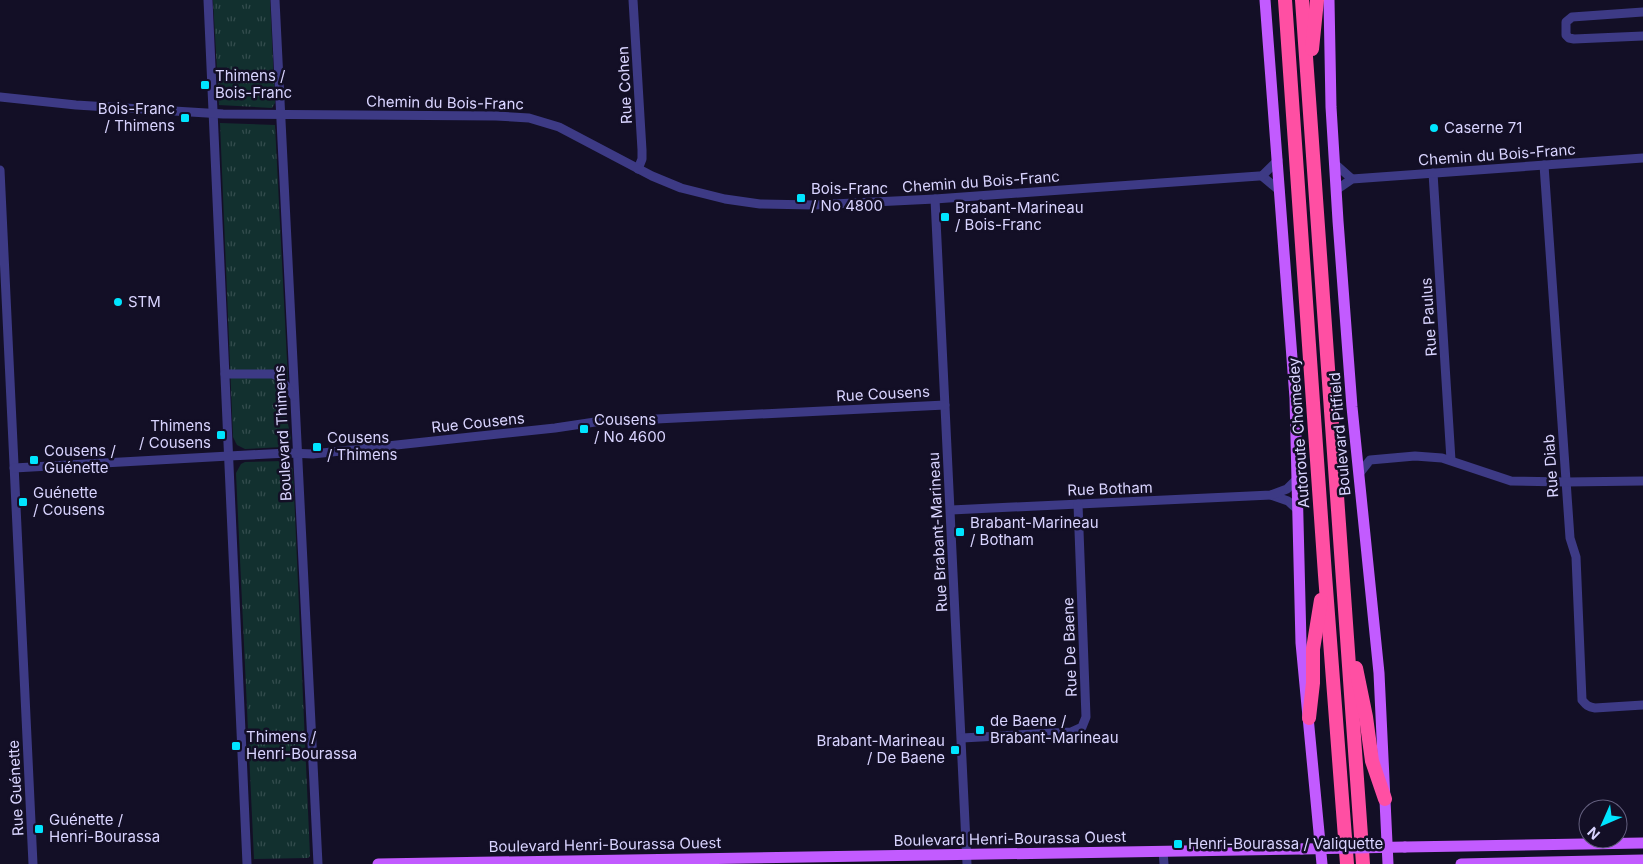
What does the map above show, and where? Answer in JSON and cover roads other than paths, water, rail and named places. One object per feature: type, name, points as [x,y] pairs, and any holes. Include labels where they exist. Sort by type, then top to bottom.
[{"type":"highway","name":"Autoroute Chomedey","points":[[1285,0],[1347,864]]},
{"type":"highway","points":[[1302,0],[1362,864]]},
{"type":"highway","points":[[1309,90],[1317,0]]},
{"type":"highway","points":[[1309,718],[1313,683],[1313,649],[1325,575]]},
{"type":"highway","points":[[1345,616],[1366,717],[1372,761],[1385,799]]},
{"type":"main road","points":[[1265,0],[1294,398],[1298,478],[1301,633],[1322,864]]},
{"type":"main road","name":"Boulevard Pitfield","points":[[1329,0],[1334,162],[1356,448],[1379,673],[1388,864]]},
{"type":"main road","name":"Boulevard Henri-Bourassa Ouest","points":[[378,864],[967,860],[1163,852],[1643,842]]},
{"type":"main road","points":[[1461,864],[1643,860]]},
{"type":"street","points":[[208,0],[248,864]]},
{"type":"street","name":"Boulevard Thimens","points":[[275,0],[318,864]]},
{"type":"street","name":"Rue Cohen","points":[[633,0],[642,150],[642,159],[638,169]]},
{"type":"street","points":[[1643,12],[1572,17],[1566,22],[1566,35],[1569,38],[1643,36]]},
{"type":"street","name":"Chemin du Bois-Franc","points":[[0,97],[76,105],[213,114],[496,116],[529,118],[565,129],[665,182],[725,199],[753,203],[813,205],[935,199],[1262,176]]},
{"type":"street","name":"Chemin du Bois-Franc","points":[[1352,178],[1643,158]]},
{"type":"street","points":[[1278,160],[1262,176],[1280,190]]},
{"type":"street","points":[[1334,162],[1352,178],[1336,190]]},
{"type":"street","name":"Rue Diab","points":[[1544,165],[1570,538],[1576,557],[1582,700],[1590,708],[1643,706]]},
{"type":"street","name":"Rue Guénette","points":[[0,170],[34,864]]},
{"type":"street","name":"Rue Paulus","points":[[1433,173],[1451,460]]},
{"type":"street","name":"Rue Brabant-Marineau","points":[[935,199],[967,860]]},
{"type":"street","points":[[225,374],[273,374],[279,377],[294,396]]},
{"type":"street","name":"Rue Cousens","points":[[14,468],[229,456],[313,454],[595,422],[945,405]]},
{"type":"street","points":[[1356,448],[1370,460],[1415,456],[1451,460],[1511,481],[1643,481]]},
{"type":"street","points":[[1359,474],[1370,460]]},
{"type":"street","name":"Rue Botham","points":[[951,510],[1271,495],[1287,489],[1298,478]]},
{"type":"street","name":"Rue Botham","points":[[1271,495],[1288,501],[1298,510]]},
{"type":"street","name":"Rue De Baene","points":[[962,738],[1071,732],[1082,727],[1086,717],[1078,504]]},
{"type":"street","points":[[1163,852],[1164,864]]},
{"type":"place","name":"Thimens / Bois-Franc","points":[[205,85]]},
{"type":"place","name":"Bois-Franc / Thimens","points":[[185,118]]},
{"type":"place","name":"Caserne 71","points":[[1434,128]]},
{"type":"place","name":"Bois-Franc / No 4800","points":[[801,198]]},
{"type":"place","name":"Brabant-Marineau / Bois-Franc","points":[[945,217]]},
{"type":"place","name":"STM","points":[[118,302]]},
{"type":"place","name":"Cousens / No 4600","points":[[584,429]]},
{"type":"place","name":"Thimens / Cousens","points":[[221,435]]},
{"type":"place","name":"Cousens / Thimens","points":[[317,447]]},
{"type":"place","name":"Cousens / Guénette","points":[[34,460]]},
{"type":"place","name":"Guénette / Cousens","points":[[23,502]]},
{"type":"place","name":"Brabant-Marineau / Botham","points":[[960,532]]},
{"type":"place","name":"de Baene / Brabant-Marineau","points":[[980,730]]},
{"type":"place","name":"Thimens / Henri-Bourassa","points":[[236,746]]},
{"type":"place","name":"Brabant-Marineau / De Baene","points":[[955,750]]},
{"type":"place","name":"Guénette / Henri-Bourassa","points":[[39,829]]},
{"type":"place","name":"Henri-Bourassa / Valiquette","points":[[1178,844]]}]
